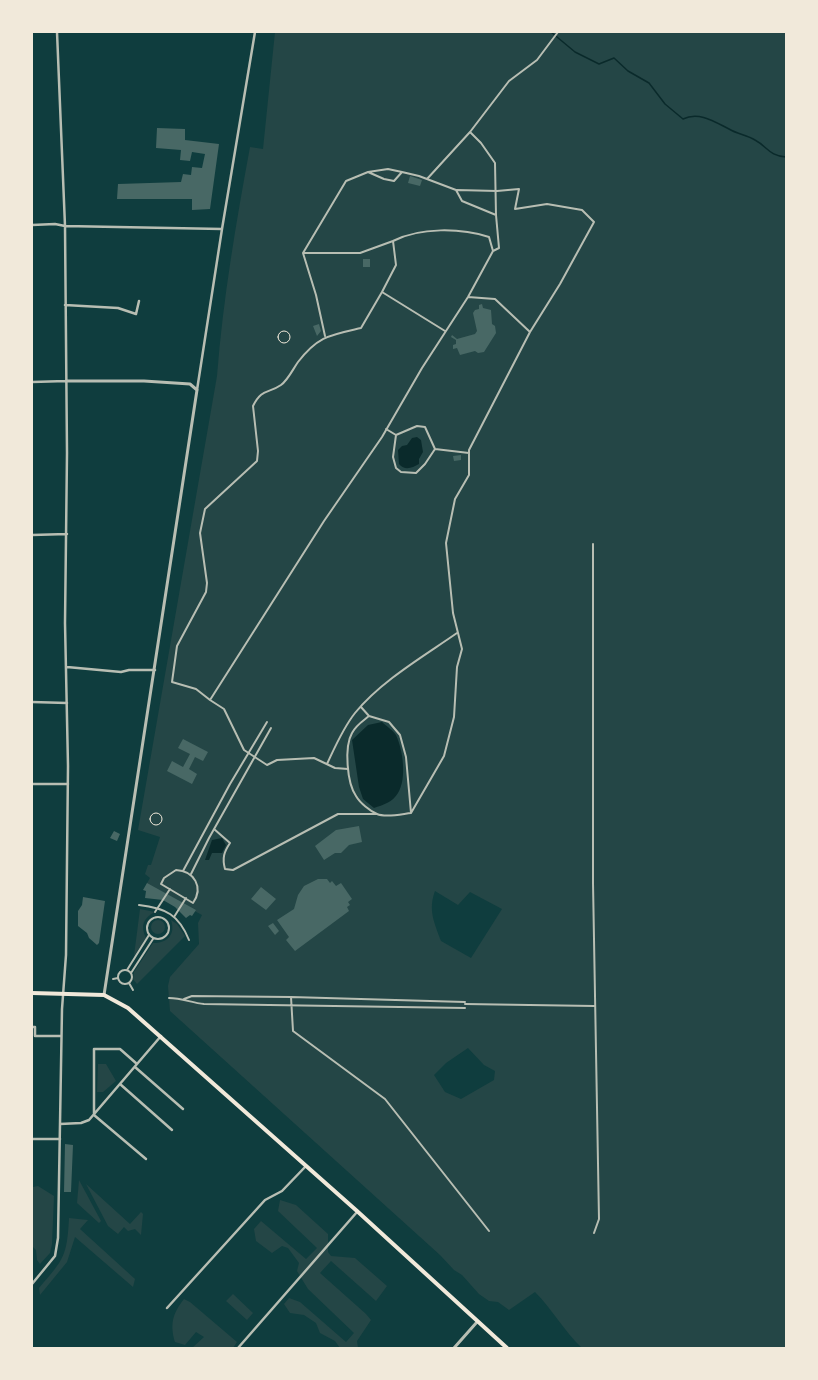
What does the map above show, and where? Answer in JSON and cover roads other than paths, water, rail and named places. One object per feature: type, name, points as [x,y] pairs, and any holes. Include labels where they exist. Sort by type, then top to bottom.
[{"type":"main road","points":[[32,993],[104,995],[121,1003],[161,1036],[357,1211],[507,1348]]},
{"type":"street","points":[[32,1284],[55,1256],[57,1249],[61,1036],[66,955],[68,784],[65,623],[67,534],[65,226],[57,32]]},
{"type":"street","points":[[104,995],[121,874],[155,670],[222,229],[255,32]]},
{"type":"street","points":[[427,179],[470,132],[509,81],[537,60],[558,32]]},
{"type":"street","points":[[210,700],[320,527],[386,430],[445,331],[468,297],[493,251],[499,248],[496,215],[497,191],[495,163],[481,143],[470,132]]},
{"type":"street","points":[[326,336],[316,294],[303,253],[346,181],[368,172],[388,169],[427,179],[456,190],[497,191],[519,189],[515,209],[548,204],[582,210],[594,222],[560,284],[530,332],[469,453],[468,475],[455,499],[446,543],[452,606],[457,633],[462,649],[457,667],[454,717],[444,756],[411,813]]},
{"type":"street","points":[[368,172],[384,179],[394,181],[402,172]]},
{"type":"street","points":[[456,190],[462,201],[496,215]]},
{"type":"street","points":[[32,225],[55,224],[65,226],[222,229]]},
{"type":"street","points":[[303,253],[360,253],[394,241],[429,232],[451,230],[472,232],[489,237],[493,251]]},
{"type":"street","points":[[348,769],[335,768],[314,758],[276,760],[267,765],[254,758],[244,750],[224,708],[210,700],[196,689],[172,682],[177,646],[206,592],[207,583],[200,533],[205,509],[257,461],[258,451],[253,406],[263,392],[282,384],[314,344],[326,336],[361,328],[396,265],[394,241]]},
{"type":"street","points":[[382,292],[445,331]]},
{"type":"street","points":[[468,297],[495,299],[530,332]]},
{"type":"street","points":[[65,305],[118,308],[136,314],[139,301]]},
{"type":"street","points":[[32,382],[144,381],[190,384],[197,390]]},
{"type":"street","points":[[396,436],[417,426],[425,427],[435,450]]},
{"type":"street","points":[[386,430],[396,436]]},
{"type":"street","points":[[396,436],[393,457],[396,468],[401,472],[416,473],[425,464],[435,450]]},
{"type":"street","points":[[435,450],[469,453]]},
{"type":"street","points":[[32,535],[67,534]]},
{"type":"street","points":[[593,544],[594,1006],[599,1219],[594,1233]]},
{"type":"street","points":[[327,764],[347,726],[361,706],[394,677],[457,633]]},
{"type":"street","points":[[67,667],[121,672],[129,670],[155,670]]},
{"type":"street","points":[[32,702],[67,703]]},
{"type":"street","points":[[361,706],[369,716],[389,722],[400,735],[406,757],[406,773],[411,813]]},
{"type":"street","points":[[369,716],[358,724],[351,734],[347,758],[348,769],[356,796],[362,803],[378,814]]},
{"type":"street","points":[[183,871],[207,825],[267,722]]},
{"type":"street","points":[[191,874],[214,829],[271,728]]},
{"type":"street","points":[[32,784],[68,784]]},
{"type":"street","points":[[214,829],[230,843],[225,850],[223,860],[225,869],[232,870],[338,814],[411,813]]},
{"type":"street","points":[[176,870],[183,871],[191,874],[198,886],[198,893],[193,903],[161,884],[164,878],[176,870]]},
{"type":"street","points":[[155,912],[170,889]]},
{"type":"street","points":[[174,917],[186,898]]},
{"type":"street","points":[[139,905],[158,908],[168,912],[184,927],[189,940]]},
{"type":"street","points":[[164,918],[168,912]]},
{"type":"street","points":[[156,917],[164,918],[169,924],[169,931],[161,939],[153,938],[149,935],[146,926],[150,920],[156,917]]},
{"type":"street","points":[[127,970],[149,935]]},
{"type":"street","points":[[129,983],[132,979],[131,973],[153,938]]},
{"type":"street","points":[[129,983],[122,984],[118,978],[120,971],[127,970],[131,973]]},
{"type":"street","points":[[113,979],[118,978]]},
{"type":"street","points":[[129,983],[133,990]]},
{"type":"street","points":[[184,999],[192,996],[291,997],[594,1006]]},
{"type":"street","points":[[291,997],[290,1004],[293,1031],[385,1098],[489,1231]]},
{"type":"street","points":[[169,998],[184,999],[192,1003],[204,1004],[290,1004],[465,1008]]},
{"type":"street","points":[[32,1027],[35,1027],[35,1036],[61,1036]]},
{"type":"street","points":[[60,1124],[81,1123],[94,1115],[161,1036]]},
{"type":"street","points":[[137,1064],[120,1050],[94,1049],[94,1115],[146,1159]]},
{"type":"street","points":[[135,1067],[183,1109]]},
{"type":"street","points":[[120,1084],[172,1130]]},
{"type":"street","points":[[32,1139],[60,1139]]},
{"type":"street","points":[[167,1308],[265,1200],[282,1191],[306,1166]]},
{"type":"street","points":[[238,1348],[357,1211]]},
{"type":"street","points":[[454,1348],[477,1322]]},
{"type":"waterway","points":[[551,32],[575,52],[599,64],[614,58],[628,71],[649,83],[665,104],[683,119],[695,116],[707,118],[732,131],[752,138],[776,155],[786,157]]}]
